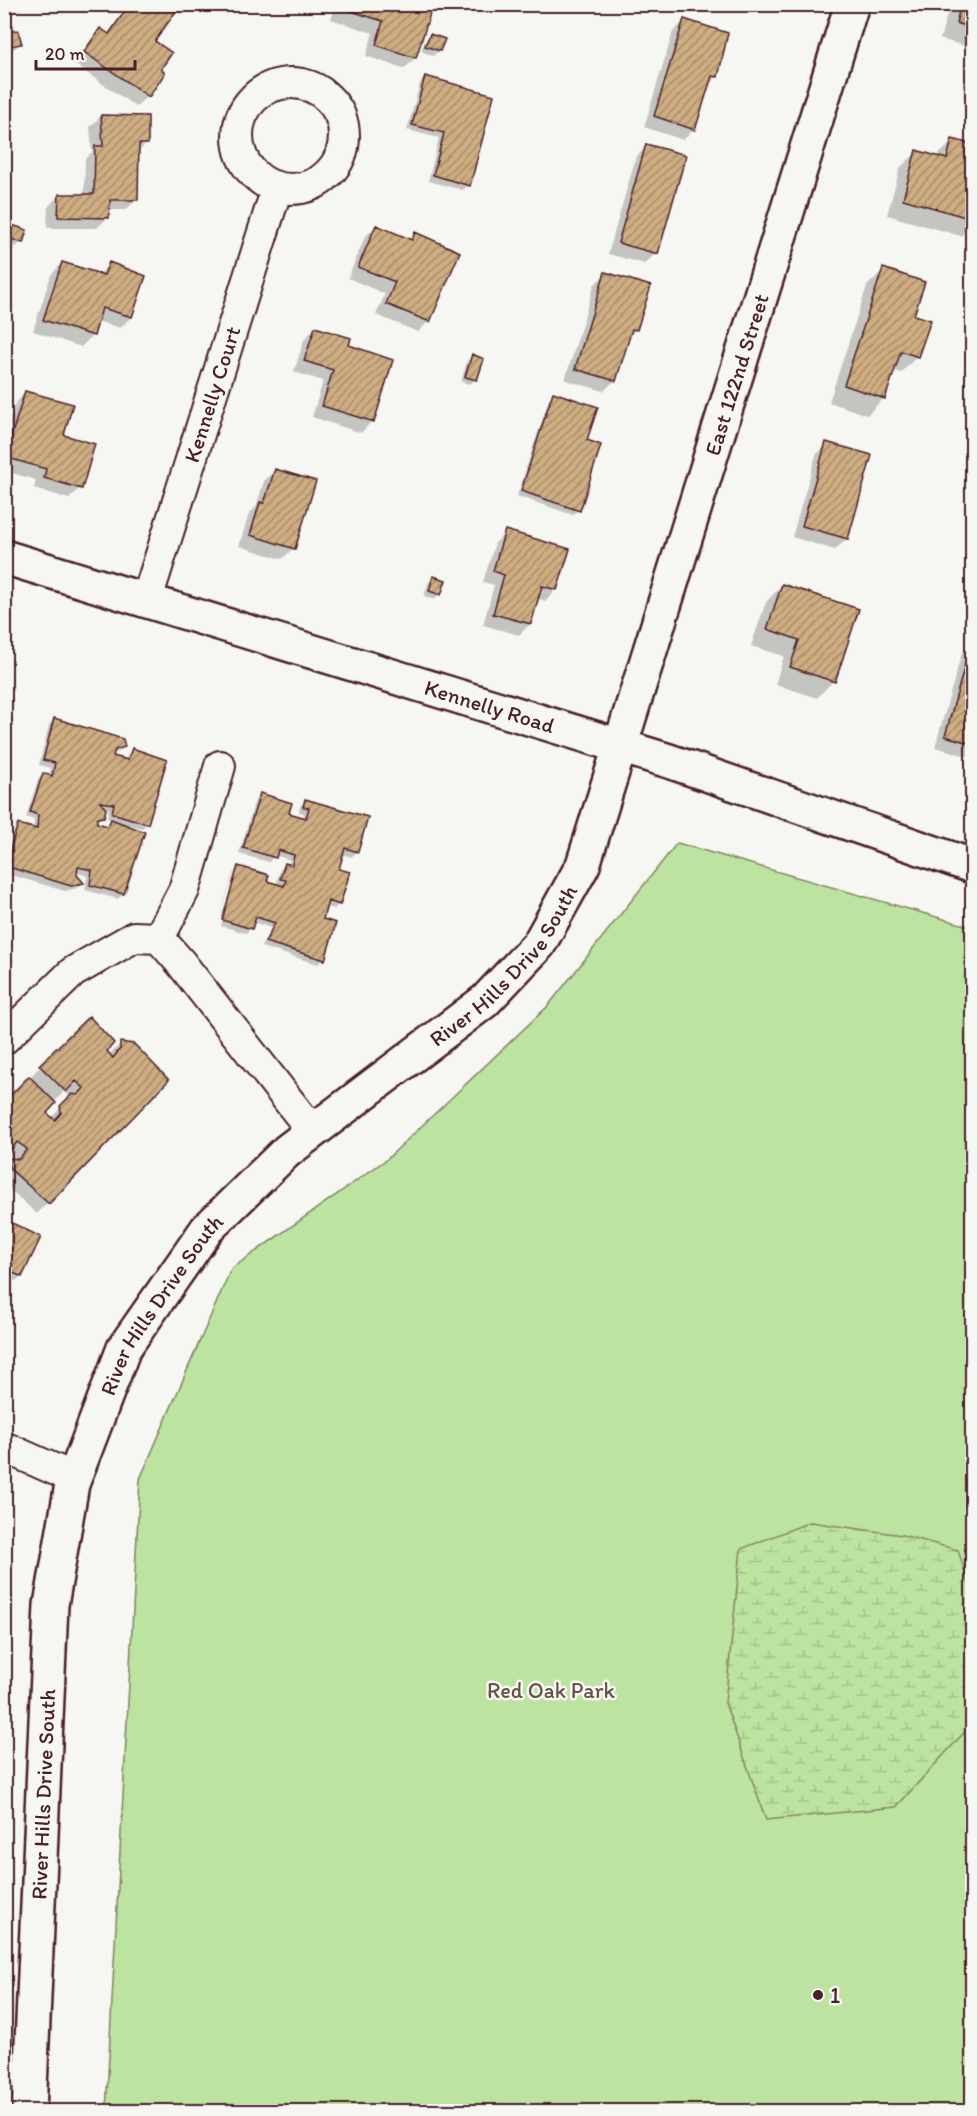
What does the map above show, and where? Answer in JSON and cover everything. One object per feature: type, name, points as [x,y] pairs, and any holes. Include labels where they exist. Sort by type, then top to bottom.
[{"type":"street","name":"East 122nd Street","points":[[621,747],[852,4]]},
{"type":"street","name":"Kennelly Court","points":[[146,602],[277,188]]},
{"type":"street","name":"Kennelly Road","points":[[4,557],[669,761],[972,866]]},
{"type":"street","name":"River Hills Drive South","points":[[29,2112],[51,1605],[74,1478],[124,1348],[207,1229],[287,1151],[485,1001],[539,944],[583,865],[621,747]]},
{"type":"street","points":[[159,938],[184,890],[220,766]]},
{"type":"street","points":[[4,1039],[73,972],[134,937],[159,938],[313,1132]]},
{"type":"street","points":[[4,1447],[74,1478]]},
{"type":"green space","name":"Red Oak Park","points":[[677,843],[972,927],[972,2111],[106,2112],[140,1479],[231,1269],[387,1159],[548,1006]]},
{"type":"green space","points":[[810,1522],[902,1535],[958,1550],[972,1594],[972,1724],[896,1807],[766,1820],[725,1703],[741,1549]]},
{"type":"building","points":[[130,4],[176,4],[179,7],[155,41],[172,53],[161,69],[165,73],[149,97],[84,52],[100,28],[109,34]]},
{"type":"building","points":[[342,4],[433,4],[416,58],[376,45],[383,21],[341,8]]},
{"type":"building","points":[[961,4],[972,4],[972,28],[956,23]]},
{"type":"building","points":[[684,19],[728,33],[718,77],[712,76],[695,130],[654,116]]},
{"type":"building","points":[[18,30],[22,44],[9,46],[6,32]]},
{"type":"building","points":[[430,34],[445,39],[440,51],[425,46]]},
{"type":"building","points":[[425,76],[494,95],[470,186],[433,175],[444,133],[412,125]]},
{"type":"building","points":[[101,115],[148,116],[148,144],[139,144],[138,200],[110,200],[109,218],[58,217],[59,194],[94,194],[95,146],[103,146]]},
{"type":"building","points":[[952,139],[972,144],[972,219],[903,199],[916,150],[947,159]]},
{"type":"building","points":[[646,144],[686,155],[658,254],[618,243]]},
{"type":"building","points":[[12,225],[27,230],[23,243],[8,238]]},
{"type":"building","points":[[376,225],[412,240],[415,232],[460,252],[430,322],[386,304],[395,282],[358,267]]},
{"type":"building","points":[[62,262],[104,275],[109,262],[146,276],[132,317],[102,308],[94,336],[43,320]]},
{"type":"building","points":[[883,268],[925,282],[914,315],[931,320],[918,357],[901,351],[885,399],[844,385]]},
{"type":"building","points":[[605,272],[651,286],[637,330],[632,329],[616,381],[575,369]]},
{"type":"building","points":[[315,327],[351,338],[349,345],[393,360],[374,422],[322,406],[333,370],[304,361]]},
{"type":"building","points":[[472,354],[484,359],[477,380],[465,377]]},
{"type":"building","points":[[25,391],[73,404],[64,435],[95,444],[82,489],[44,478],[46,469],[5,457]]},
{"type":"building","points":[[553,392],[598,407],[587,440],[601,445],[580,511],[521,491]]},
{"type":"building","points":[[826,442],[872,455],[848,539],[802,526]]},
{"type":"building","points":[[275,469],[316,481],[295,549],[250,535],[260,502],[264,503]]},
{"type":"building","points":[[505,530],[570,549],[557,590],[542,586],[531,624],[493,614],[504,575],[493,571]]},
{"type":"building","points":[[433,576],[446,580],[441,595],[429,591]]},
{"type":"building","points":[[782,584],[859,609],[835,682],[790,667],[799,640],[767,629]]},
{"type":"building","points":[[972,640],[972,744],[945,736]]},
{"type":"building","points":[[54,718],[123,739],[125,747],[115,750],[113,756],[128,760],[132,748],[167,760],[148,824],[112,813],[114,804],[100,802],[106,809],[104,817],[97,818],[97,823],[108,826],[111,819],[145,832],[124,894],[90,885],[92,870],[78,867],[77,875],[84,883],[71,886],[5,866],[18,824],[37,829],[38,815],[30,812],[43,773],[52,776],[55,763],[43,760]]},
{"type":"building","points":[[260,793],[292,803],[289,813],[306,818],[309,808],[303,807],[305,799],[368,817],[358,852],[345,848],[339,869],[350,872],[340,905],[328,901],[323,919],[336,923],[325,960],[265,942],[275,923],[256,917],[252,929],[222,920],[238,866],[269,875],[267,881],[284,886],[286,880],[280,879],[285,863],[292,865],[294,855],[278,850],[276,858],[243,848]]},
{"type":"building","points":[[89,1016],[114,1043],[107,1051],[113,1058],[120,1049],[120,1042],[134,1044],[169,1080],[49,1204],[10,1169],[8,1158],[19,1159],[27,1149],[17,1142],[9,1153],[4,1149],[4,1102],[29,1076],[56,1103],[47,1113],[55,1120],[61,1113],[60,1106],[72,1094],[78,1095],[84,1088],[76,1081],[66,1092],[39,1065]]},
{"type":"building","points":[[4,1219],[41,1237],[22,1277],[11,1272],[5,1285],[13,1290],[4,1307]]},
{"type":"place","name":"1","points":[[818,1995]]}]
